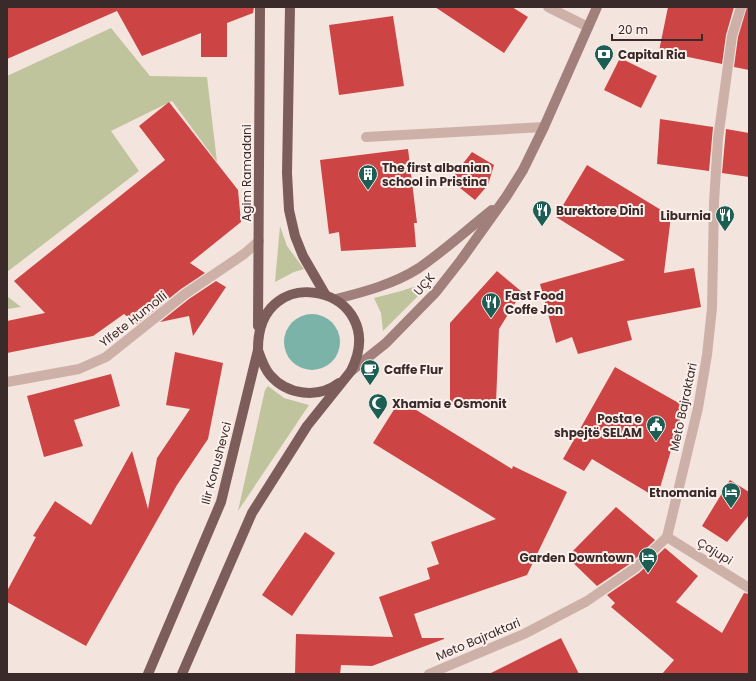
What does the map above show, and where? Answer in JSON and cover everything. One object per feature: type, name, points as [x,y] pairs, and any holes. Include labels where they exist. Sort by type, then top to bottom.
[{"type":"main road","name":"Agim Ramadani","points":[[258,338],[260,7]]},
{"type":"main road","points":[[182,674],[252,513],[307,426],[348,374],[357,360],[359,349],[360,338],[357,326],[352,316],[336,299],[325,294],[303,256],[295,236],[288,210],[287,173],[290,7]]},
{"type":"main road","name":"UÇK","points":[[258,350],[270,375],[293,391],[307,393],[321,392],[334,386],[386,343],[436,292],[503,201],[522,170],[544,127],[597,7]]},
{"type":"main road","name":"UÇK","points":[[336,299],[369,290],[395,280],[419,268],[503,201]]},
{"type":"main road","name":"Ilir Konushevci","points":[[148,674],[221,502],[258,350],[260,327],[265,316],[280,300],[291,295],[302,292],[325,294]]},
{"type":"street","points":[[548,7],[588,28]]},
{"type":"street","name":"Meto Bajraktari","points":[[429,674],[524,634],[587,601],[635,568],[667,537],[698,408],[707,355],[712,308],[714,202],[718,140],[732,36],[741,7]]},
{"type":"street","points":[[366,137],[544,127]]},
{"type":"street","name":"Ylfete Humolli","points":[[7,382],[79,369],[106,357],[186,294],[244,254],[259,241]]},
{"type":"street","name":"Çajupi","points":[[667,537],[749,588]]},
{"type":"green space","points":[[111,28],[150,76],[207,77],[217,162],[172,101],[111,131],[139,171],[7,272],[7,76]]},
{"type":"green space","points":[[280,226],[287,246],[304,269],[294,272],[275,282]]},
{"type":"green space","points":[[429,282],[421,293],[383,331],[381,313],[374,298]]},
{"type":"green space","points":[[7,296],[21,307],[7,309]]},
{"type":"green space","points":[[268,386],[284,398],[309,405],[238,511],[265,390]]},
{"type":"water","points":[[306,314],[318,314],[328,318],[336,326],[340,336],[340,348],[336,358],[328,366],[318,370],[306,370],[296,366],[288,358],[284,348],[284,336],[288,326],[296,318]]},
{"type":"building","points":[[7,7],[254,7],[253,13],[227,23],[227,57],[201,57],[201,33],[142,56],[117,11],[7,59]]},
{"type":"building","points":[[435,7],[512,7],[528,17],[504,53]]},
{"type":"building","points":[[668,7],[734,7],[726,35],[722,64],[659,51]]},
{"type":"building","points":[[747,7],[749,7],[749,70],[734,67],[738,37]]},
{"type":"building","points":[[393,16],[404,86],[339,95],[329,25]]},
{"type":"building","points":[[620,58],[657,76],[641,108],[604,90]]},
{"type":"building","points":[[169,102],[238,190],[241,222],[190,263],[205,273],[181,289],[137,324],[124,314],[93,336],[7,353],[7,321],[45,313],[14,281],[165,160],[139,126]]},
{"type":"building","points":[[660,119],[713,127],[709,171],[657,164]]},
{"type":"building","points":[[726,129],[749,133],[749,177],[722,173]]},
{"type":"building","name":"The first albanian school in Pristina","points":[[408,149],[417,223],[414,223],[416,247],[341,251],[339,232],[329,234],[320,160]]},
{"type":"building","points":[[472,152],[494,165],[488,185],[475,200],[450,180]]},
{"type":"building","points":[[587,165],[671,216],[664,273],[694,268],[701,307],[627,321],[632,340],[578,354],[572,337],[556,343],[540,284],[625,260],[556,217]]},
{"type":"building","points":[[497,271],[522,292],[499,329],[496,403],[450,405],[450,323]]},
{"type":"building","points":[[216,281],[226,287],[193,336],[189,316],[160,322],[189,299]]},
{"type":"building","points":[[175,352],[223,363],[208,439],[177,485],[86,646],[7,602],[7,591],[36,537],[33,536],[55,501],[91,525],[132,451],[148,509],[157,458],[190,409],[166,405]]},
{"type":"building","points":[[615,367],[684,406],[657,498],[592,459],[584,471],[563,459]]},
{"type":"building","points":[[111,374],[120,406],[74,420],[83,446],[44,457],[27,396]]},
{"type":"building","points":[[400,400],[512,469],[513,466],[567,492],[527,575],[414,614],[422,638],[444,639],[372,666],[341,665],[340,674],[295,674],[296,634],[393,637],[379,597],[430,579],[427,568],[439,564],[431,542],[496,519],[373,443]]},
{"type":"building","name":"Etnomania","points":[[730,480],[749,492],[749,515],[727,542],[702,526]]},
{"type":"building","points":[[616,507],[655,540],[631,563],[597,586],[567,557]]},
{"type":"building","points":[[305,532],[335,553],[292,616],[262,595]]},
{"type":"building","points":[[665,548],[698,576],[676,602],[722,633],[744,593],[749,594],[749,674],[662,674],[674,660],[611,607],[615,603],[607,595],[639,573]]},
{"type":"building","points":[[561,638],[579,674],[489,674]]},
{"type":"place","name":"Capital Ria","points":[[604,71]]},
{"type":"place","name":"The first albanian school in Pristina","points":[[368,191]]},
{"type":"place","name":"Burektore Dini","points":[[542,227]]},
{"type":"place","name":"Liburnia","points":[[725,232]]},
{"type":"place","name":"Fast Food Coffe Jon","points":[[491,319]]},
{"type":"place","name":"Caffe Flur","points":[[370,386]]},
{"type":"place","name":"Xhamia e Osmonit","points":[[378,420]]},
{"type":"place","name":"Posta e shpejtë SELAM","points":[[656,442]]},
{"type":"place","name":"Etnomania","points":[[731,509]]},
{"type":"place","name":"Garden Downtown","points":[[648,574]]}]
